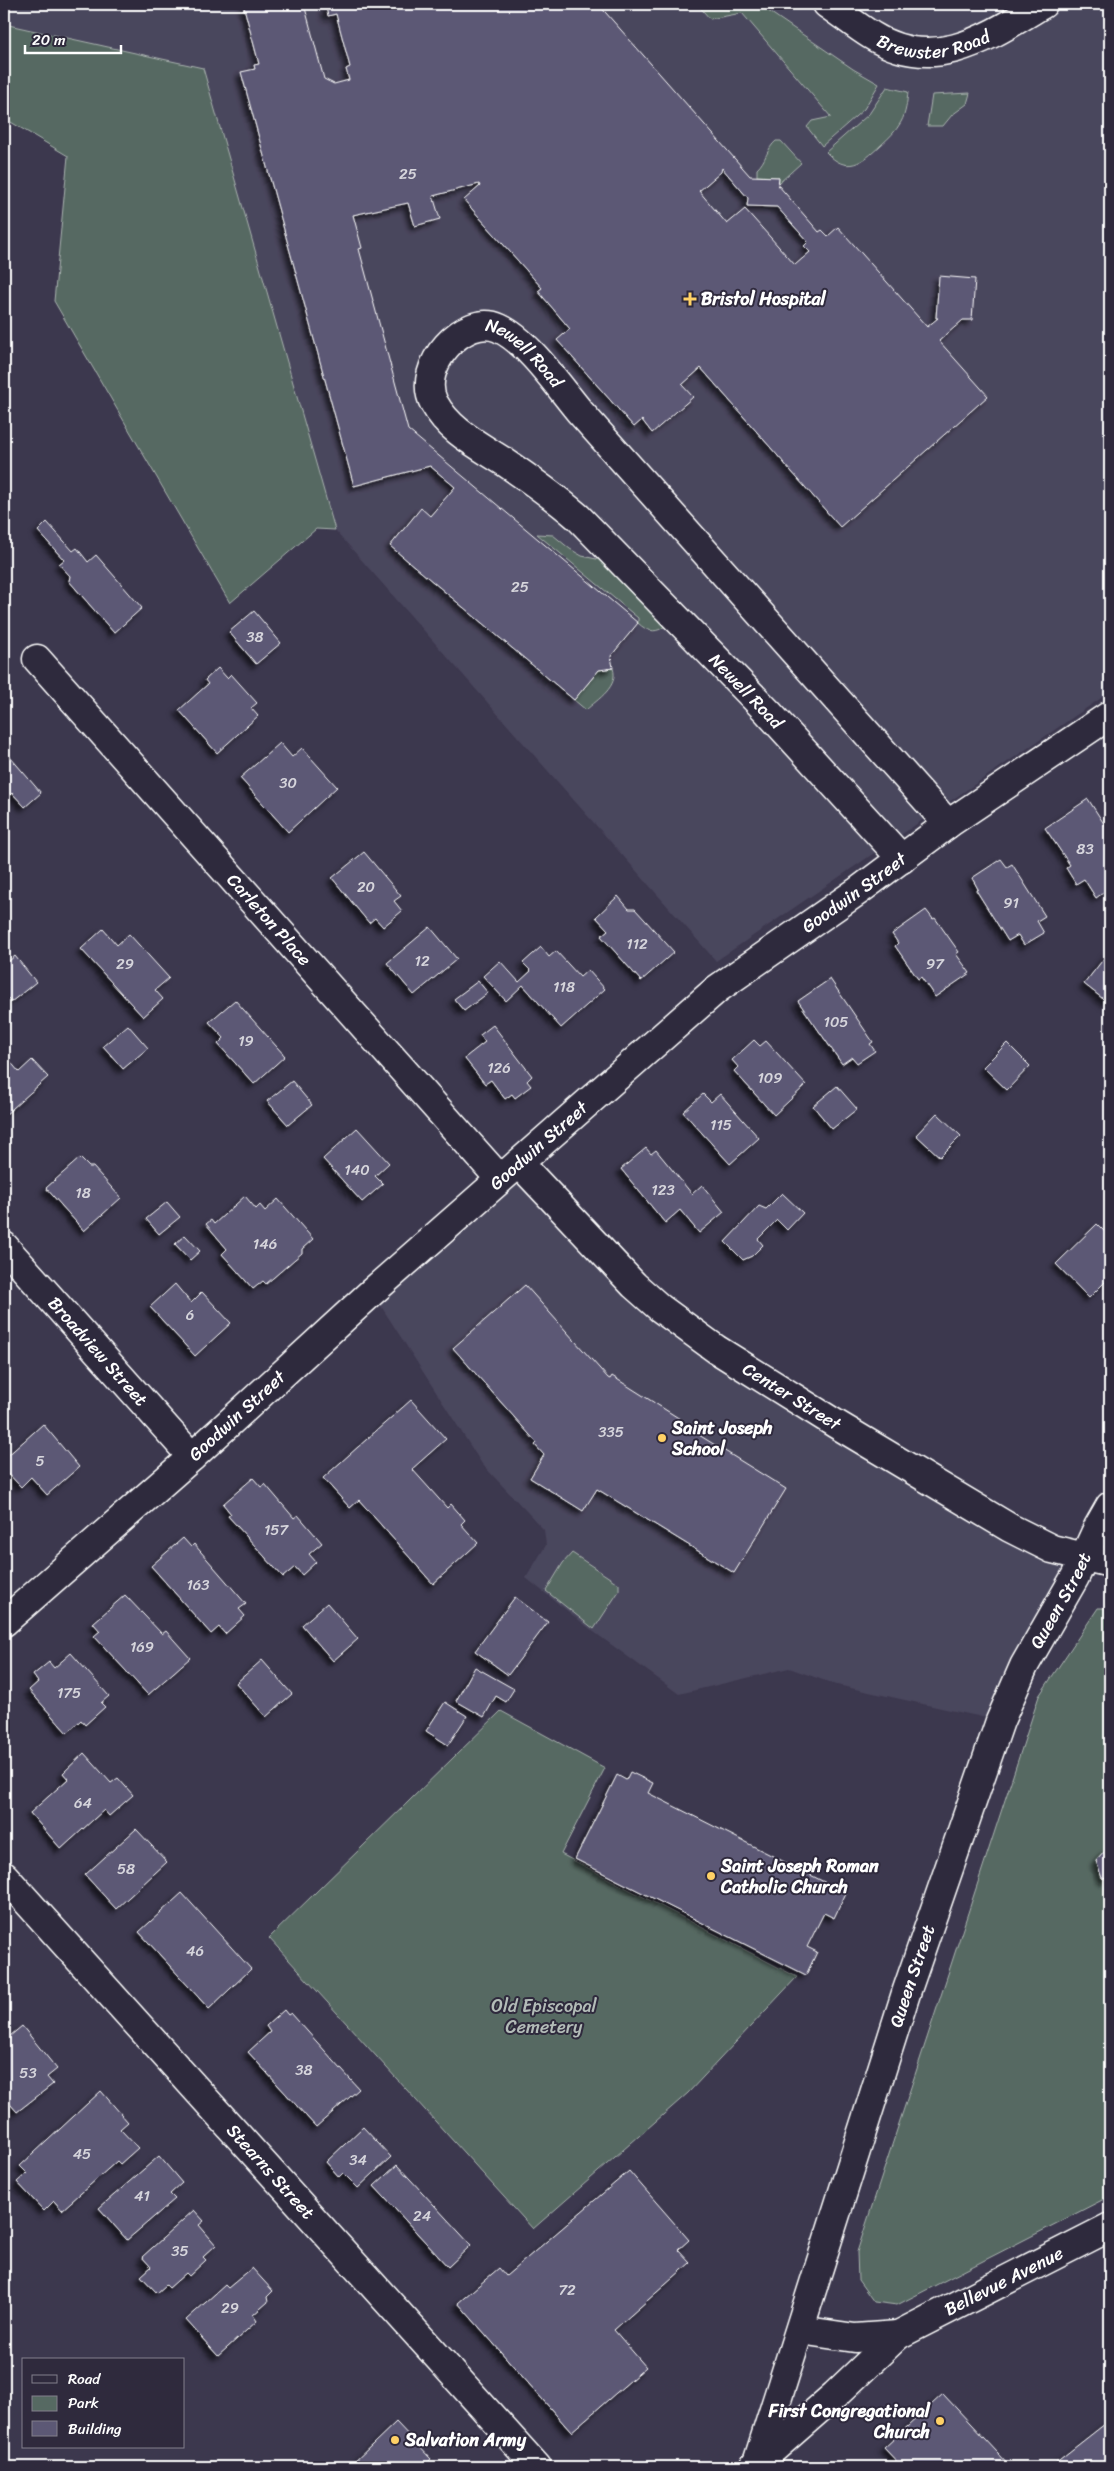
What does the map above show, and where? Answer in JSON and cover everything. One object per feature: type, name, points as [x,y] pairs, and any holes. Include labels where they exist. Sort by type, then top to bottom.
[{"type":"street","name":"Brewster Road","points":[[827,4],[872,36],[896,47],[920,53],[952,50],[972,44],[1043,4]]},
{"type":"street","name":"Newell Road","points":[[902,859],[768,712],[578,517],[551,493],[454,429],[433,401],[430,389],[430,376],[442,349],[464,333],[484,325],[497,326],[523,344],[580,412],[948,824]]},
{"type":"street","name":"Carleton Place","points":[[37,659],[510,1171]]},
{"type":"street","name":"Goodwin Street","points":[[4,1622],[192,1457],[372,1292],[717,989],[902,859],[948,824],[1110,715]]},
{"type":"street","name":"Center Street","points":[[510,1171],[660,1308],[716,1349],[836,1424],[1010,1528],[1052,1549],[1097,1560]]},
{"type":"street","name":"Broadview Street","points":[[4,1246],[192,1457]]},
{"type":"street","name":"Queen Street","points":[[757,2466],[790,2356],[800,2330],[907,1990],[1000,1722],[1024,1666],[1071,1585],[1097,1560],[1110,1506]]},
{"type":"street","name":"Stearns Street","points":[[4,1876],[538,2467]]},
{"type":"street","name":"Bellevue Avenue","points":[[757,2466],[898,2335],[1110,2227]]},
{"type":"street","name":"Bellevue Avenue","points":[[800,2330],[855,2338],[898,2335]]},
{"type":"shaded area","name":"Bristol Hospital","points":[[4,4],[1108,4],[1110,10],[1110,692],[716,961],[335,530],[203,68],[4,24]]},
{"type":"shaded area","name":"Saint Joseph School","points":[[519,1163],[648,1297],[1084,1557],[1000,1721],[837,1685],[789,1668],[679,1694],[594,1632],[526,1578],[546,1545],[544,1530],[482,1464],[372,1292]]},
{"type":"green space","points":[[697,4],[758,4],[853,69],[879,84],[864,109],[822,146],[807,127],[812,121],[831,117],[742,13],[710,19]]},
{"type":"green space","points":[[4,24],[203,68],[335,530],[316,529],[230,603],[54,301],[68,156],[4,118]]},
{"type":"green space","points":[[887,87],[908,92],[904,115],[897,128],[890,137],[861,161],[848,165],[834,159],[826,152],[869,114]]},
{"type":"green space","points":[[970,93],[967,104],[952,115],[943,126],[927,126],[932,95]]},
{"type":"green space","points":[[776,141],[781,141],[801,163],[779,183],[779,177],[757,176],[757,169],[763,162],[770,147]]},
{"type":"green space","points":[[537,534],[553,535],[582,556],[645,569],[681,610],[661,628],[651,631],[645,628],[638,623],[638,618]]},
{"type":"green space","points":[[613,668],[614,675],[610,687],[586,710],[574,700],[599,670]]},
{"type":"green space","points":[[572,1553],[619,1584],[619,1591],[594,1629],[546,1591],[563,1563]]},
{"type":"green space","points":[[1098,1608],[1110,1608],[1110,2196],[897,2305],[874,2302],[858,2280],[857,2252],[1039,1696]]},
{"type":"green space","name":"Old Episcopal Cemetery","points":[[501,1711],[605,1768],[561,1854],[797,1977],[688,2093],[533,2229],[269,1938]]},
{"type":"building","points":[[243,4],[304,4],[324,79],[334,84],[349,80],[346,69],[350,67],[336,14],[328,16],[326,7],[333,4],[598,4],[750,176],[779,177],[778,185],[819,232],[822,230],[828,236],[838,227],[927,327],[938,318],[936,318],[939,276],[975,279],[972,320],[963,320],[939,341],[988,396],[840,527],[701,368],[682,385],[693,397],[652,433],[642,420],[634,427],[557,340],[570,329],[538,291],[542,288],[464,200],[480,186],[479,184],[433,196],[440,219],[415,226],[408,203],[353,215],[362,248],[359,249],[408,430],[638,623],[611,656],[613,668],[599,670],[574,700],[390,546],[421,508],[430,516],[455,487],[430,466],[354,486],[241,72],[255,69],[254,65],[259,64]],"holes":[[[722,168],[748,198],[747,206],[777,207],[808,242],[804,246],[810,252],[795,265],[745,209],[727,224],[699,191],[721,172]]]},
{"type":"building","points":[[47,522],[73,551],[77,548],[88,562],[96,555],[142,608],[114,633],[69,581],[70,576],[59,564],[64,560],[38,531]]},
{"type":"building","points":[[254,611],[281,643],[256,664],[229,632]]},
{"type":"building","points":[[218,668],[227,678],[231,674],[257,703],[251,708],[258,716],[217,753],[179,710],[208,684],[205,680]]},
{"type":"building","points":[[280,743],[292,757],[302,748],[337,787],[288,832],[240,778]]},
{"type":"building","points":[[4,750],[41,793],[25,807],[12,793],[4,800]]},
{"type":"building","points":[[1088,799],[1110,833],[1110,888],[1096,898],[1084,879],[1076,884],[1066,868],[1070,865],[1045,828]]},
{"type":"building","points":[[364,852],[401,896],[394,901],[402,911],[383,927],[375,918],[369,923],[332,878]]},
{"type":"building","points":[[1001,859],[1007,867],[1012,864],[1045,916],[1037,921],[1044,933],[1024,945],[1018,935],[1008,941],[976,890],[978,889],[972,878]]},
{"type":"building","points":[[618,896],[629,909],[635,909],[674,952],[641,981],[601,936],[608,930],[596,917]]},
{"type":"building","points":[[926,910],[933,919],[935,918],[959,952],[956,954],[970,973],[935,997],[921,977],[918,979],[895,946],[898,943],[892,934]]},
{"type":"building","points":[[430,927],[457,959],[414,995],[387,963]]},
{"type":"building","points":[[103,929],[117,945],[129,934],[169,978],[155,990],[163,999],[143,1017],[81,949]]},
{"type":"building","points":[[541,947],[549,957],[556,951],[580,977],[588,970],[605,989],[561,1028],[523,985],[506,1001],[483,976],[500,961],[519,982],[531,971],[523,963]]},
{"type":"building","points":[[1109,952],[1110,997],[1107,1002],[1084,984]]},
{"type":"building","points":[[15,956],[36,982],[11,1002],[4,993],[4,965]]},
{"type":"building","points":[[830,979],[873,1042],[870,1044],[875,1051],[857,1063],[852,1057],[842,1064],[798,1001]]},
{"type":"building","points":[[478,981],[488,993],[464,1011],[454,999]]},
{"type":"building","points":[[235,1000],[285,1056],[254,1084],[218,1044],[224,1038],[209,1022]]},
{"type":"building","points":[[128,1025],[148,1048],[123,1069],[103,1046]]},
{"type":"building","points":[[493,1025],[532,1076],[527,1081],[531,1086],[515,1098],[512,1094],[505,1099],[491,1080],[485,1084],[465,1059],[485,1042],[480,1035]]},
{"type":"building","points":[[754,1040],[760,1046],[766,1041],[806,1085],[774,1115],[734,1071],[738,1067],[732,1060]]},
{"type":"building","points":[[1007,1043],[1030,1066],[1007,1090],[983,1067]]},
{"type":"building","points":[[4,1054],[19,1072],[32,1060],[48,1077],[4,1116]]},
{"type":"building","points":[[292,1081],[312,1105],[288,1125],[267,1101]]},
{"type":"building","points":[[837,1086],[857,1109],[832,1129],[813,1106]]},
{"type":"building","points":[[703,1094],[711,1102],[720,1094],[759,1138],[730,1164],[683,1112]]},
{"type":"building","points":[[937,1113],[961,1136],[940,1157],[916,1135]]},
{"type":"building","points":[[357,1128],[389,1163],[375,1176],[383,1184],[362,1202],[323,1159]]},
{"type":"building","points":[[646,1148],[651,1154],[656,1150],[692,1194],[702,1185],[724,1212],[699,1233],[680,1210],[665,1223],[621,1169]]},
{"type":"building","points":[[80,1158],[89,1167],[93,1167],[121,1198],[84,1231],[46,1188]]},
{"type":"building","points":[[782,1193],[803,1213],[787,1230],[777,1220],[758,1239],[763,1245],[752,1256],[743,1260],[725,1242],[759,1206],[766,1209]]},
{"type":"building","points":[[245,1196],[256,1209],[260,1205],[265,1211],[278,1199],[313,1239],[302,1249],[302,1253],[266,1284],[263,1281],[253,1289],[222,1254],[227,1249],[206,1224],[211,1220],[214,1224]]},
{"type":"building","points":[[167,1202],[180,1217],[159,1234],[146,1219]]},
{"type":"building","points":[[1097,1224],[1110,1237],[1110,1277],[1089,1298],[1056,1264]]},
{"type":"building","points":[[185,1235],[200,1251],[190,1260],[175,1244]]},
{"type":"building","points":[[175,1284],[191,1303],[202,1292],[231,1323],[195,1356],[150,1307]]},
{"type":"building","points":[[525,1285],[608,1378],[610,1379],[612,1376],[680,1419],[678,1422],[786,1489],[734,1573],[597,1489],[583,1511],[530,1478],[544,1455],[535,1445],[537,1443],[453,1348]]},
{"type":"building","points":[[411,1400],[446,1439],[412,1469],[447,1508],[451,1504],[465,1520],[461,1524],[478,1543],[433,1584],[359,1500],[350,1508],[323,1478]]},
{"type":"building","points":[[43,1424],[79,1467],[47,1495],[31,1477],[21,1487],[4,1469],[4,1459]]},
{"type":"building","points":[[253,1478],[261,1487],[265,1484],[294,1518],[298,1515],[322,1543],[309,1554],[316,1562],[302,1575],[295,1567],[283,1577],[228,1516],[231,1514],[223,1504]]},
{"type":"building","points":[[183,1538],[191,1547],[194,1544],[246,1604],[239,1609],[245,1616],[225,1634],[219,1627],[211,1634],[151,1566]]},
{"type":"building","points":[[125,1595],[162,1634],[166,1631],[190,1658],[148,1695],[94,1636],[100,1631],[93,1623]]},
{"type":"building","points":[[515,1597],[548,1622],[508,1675],[475,1651]]},
{"type":"building","points":[[327,1603],[358,1639],[333,1661],[302,1625]]},
{"type":"building","points":[[71,1653],[109,1696],[101,1703],[105,1707],[85,1725],[81,1720],[67,1733],[29,1690],[38,1682],[33,1675],[49,1662],[54,1668]]},
{"type":"building","points":[[262,1660],[292,1694],[266,1717],[236,1683]]},
{"type":"building","points":[[475,1667],[514,1689],[506,1702],[496,1696],[484,1717],[456,1701]]},
{"type":"building","points":[[445,1702],[467,1716],[448,1745],[426,1731]]},
{"type":"building","points":[[84,1753],[111,1783],[118,1778],[133,1795],[109,1816],[104,1810],[61,1849],[30,1813],[68,1779],[63,1773]]},
{"type":"building","name":"Saint Joseph Roman Catholic Church","points":[[630,1772],[653,1783],[648,1793],[846,1893],[834,1918],[824,1913],[807,1947],[817,1952],[806,1975],[575,1859],[617,1775],[626,1780]]},
{"type":"building","points":[[136,1829],[167,1862],[116,1909],[85,1875]]},
{"type":"building","points":[[1107,1849],[1110,1850],[1110,1880],[1102,1878],[1096,1861]]},
{"type":"building","points":[[182,1893],[251,1969],[209,2009],[139,1932]]},
{"type":"building","points":[[284,2010],[288,2015],[291,2013],[359,2089],[316,2127],[248,2052],[270,2032],[266,2026]]},
{"type":"building","points":[[22,2026],[57,2069],[47,2077],[53,2084],[17,2112],[4,2097],[4,2041]]},
{"type":"building","points":[[101,2091],[128,2122],[120,2129],[138,2148],[120,2164],[117,2161],[62,2210],[54,2201],[44,2211],[17,2182],[27,2173],[20,2166]]},
{"type":"building","points":[[363,2127],[391,2157],[358,2188],[343,2173],[339,2177],[326,2162]]},
{"type":"building","points":[[159,2156],[182,2183],[170,2194],[175,2199],[127,2240],[99,2208]]},
{"type":"building","points":[[397,2165],[471,2245],[448,2267],[374,2186]]},
{"type":"building","points":[[629,2171],[689,2240],[678,2250],[690,2263],[614,2330],[646,2367],[571,2432],[458,2303],[499,2268],[506,2276]]},
{"type":"building","points":[[194,2210],[204,2221],[199,2225],[216,2245],[203,2257],[206,2260],[189,2276],[186,2273],[169,2288],[166,2285],[157,2293],[141,2276],[151,2267],[142,2257]]},
{"type":"building","points":[[252,2268],[273,2291],[267,2297],[268,2302],[253,2315],[257,2321],[218,2356],[186,2320],[225,2285],[228,2288]]},
{"type":"building","name":"First Congregational Church","points":[[943,2394],[1011,2467],[902,2467],[884,2448]]},
{"type":"building","points":[[1110,2420],[1110,2467],[1050,2467]]},
{"type":"building","name":"Salvation Army","points":[[396,2422],[431,2459],[426,2464],[429,2467],[349,2467]]},
{"type":"place","name":"Bristol Hospital","points":[[690,299]]},
{"type":"place","name":"Saint Joseph School","points":[[662,1438]]},
{"type":"place","name":"Saint Joseph Roman Catholic Church","points":[[711,1876]]},
{"type":"place","name":"First Congregational Church","points":[[940,2421]]},
{"type":"place","name":"Salvation Army","points":[[395,2440]]}]
